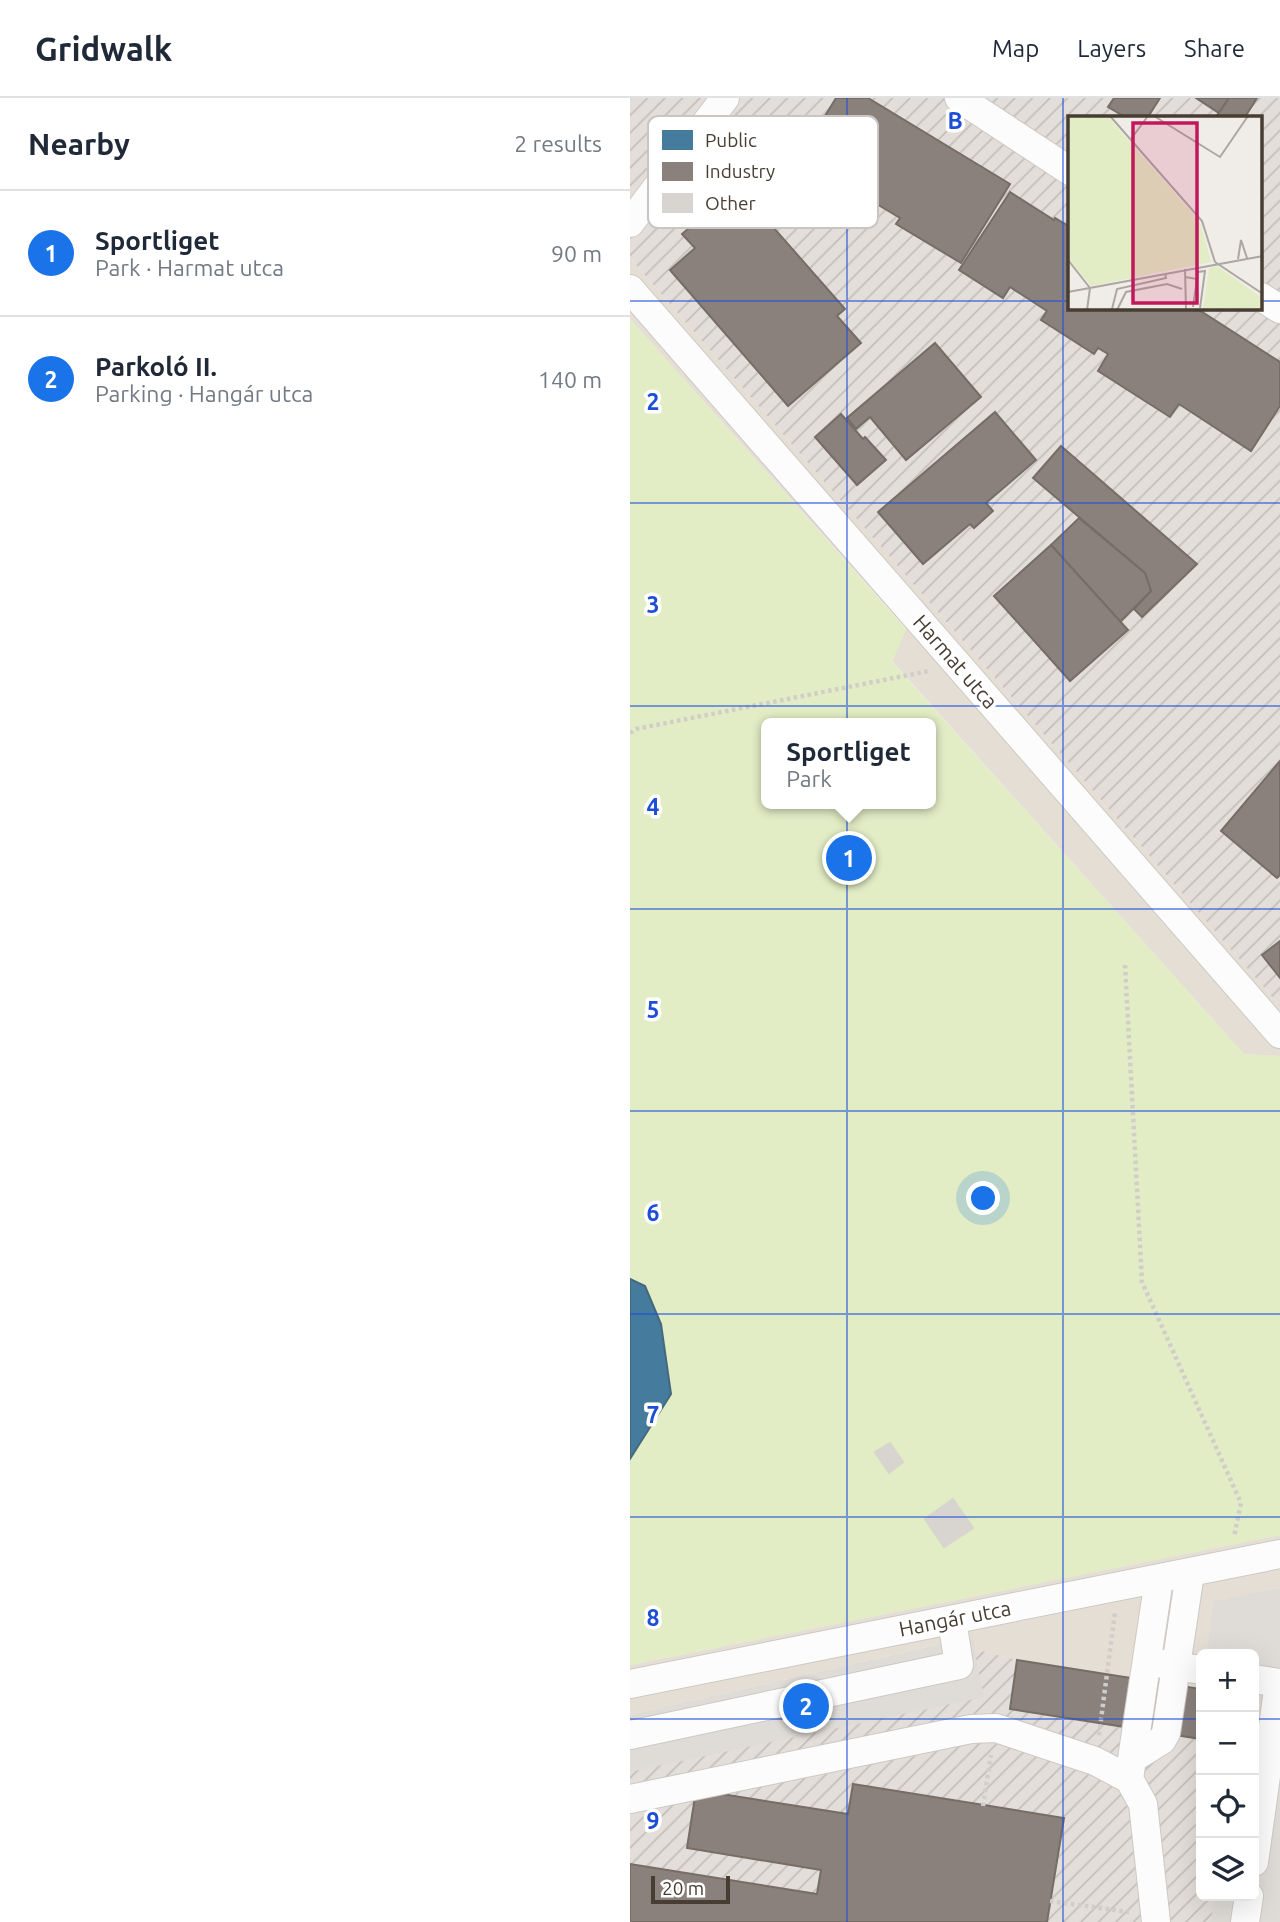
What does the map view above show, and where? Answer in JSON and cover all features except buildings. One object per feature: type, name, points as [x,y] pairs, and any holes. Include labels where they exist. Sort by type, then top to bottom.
[{"type":"street","points":[[711,116],[725,98]]},
{"type":"street","points":[[959,98],[1068,170]]},
{"type":"street","points":[[630,223],[648,199]]},
{"type":"street","name":"Harmat utca","points":[[630,289],[1280,1034]]},
{"type":"street","points":[[1262,298],[1280,309]]},
{"type":"street","name":"Hangár utca","points":[[630,1684],[1280,1554]]},
{"type":"street","points":[[1131,1768],[1162,1740],[1189,1668],[1189,1573]]},
{"type":"street","points":[[1156,1919],[1143,1804],[1131,1768],[1159,1579]]},
{"type":"street","points":[[630,1735],[959,1665],[952,1620]]},
{"type":"street","points":[[1147,1662],[1189,1668]]},
{"type":"street","points":[[1256,1838],[1271,1678]]},
{"type":"street","points":[[630,1799],[971,1729],[996,1728],[1095,1761],[1131,1768]]},
{"type":"street","points":[[1245,1922],[1248,1901]]},
{"type":"path","points":[[630,733],[636,729],[957,665]]},
{"type":"path","points":[[1125,965],[1142,1282],[1241,1503],[1228,1565]]},
{"type":"path","points":[[1095,1761],[1118,1587]]},
{"type":"path","points":[[983,1805],[986,1783]]},
{"type":"path","points":[[1050,1901],[1156,1919]]},
{"type":"shaded area","points":[[630,98],[1280,98],[1280,1006],[630,258]]},
{"type":"shaded area","points":[[630,258],[1280,1006],[1280,1056],[1244,1054],[892,661],[906,628],[630,319]]},
{"type":"shaded area","points":[[1280,1535],[1280,1588],[1213,1601],[1208,1649],[1196,1649],[1196,1688],[1017,1660],[974,1649],[971,1637],[630,1715],[630,1665]]},
{"type":"shaded area","points":[[1280,1588],[1280,1922],[630,1922],[630,1715],[972,1637],[974,1649],[1017,1660],[1196,1688],[1196,1901],[1259,1901],[1259,1649],[1208,1649],[1213,1601]]},
{"type":"shaded area","points":[[1280,1588],[1280,1922],[1210,1922],[1215,1901],[1259,1901],[1259,1649],[1208,1649],[1213,1601]]},
{"type":"shaded area","points":[[972,1637],[984,1697],[630,1772],[630,1715]]},
{"type":"green space","points":[[630,319],[906,629],[892,662],[1244,1054],[1280,1056],[1280,1535],[630,1665]]},
{"type":"place","name":"Sportliget","points":[[849,858]]},
{"type":"place","name":"Parkoló II.","points":[[806,1706]]}]
